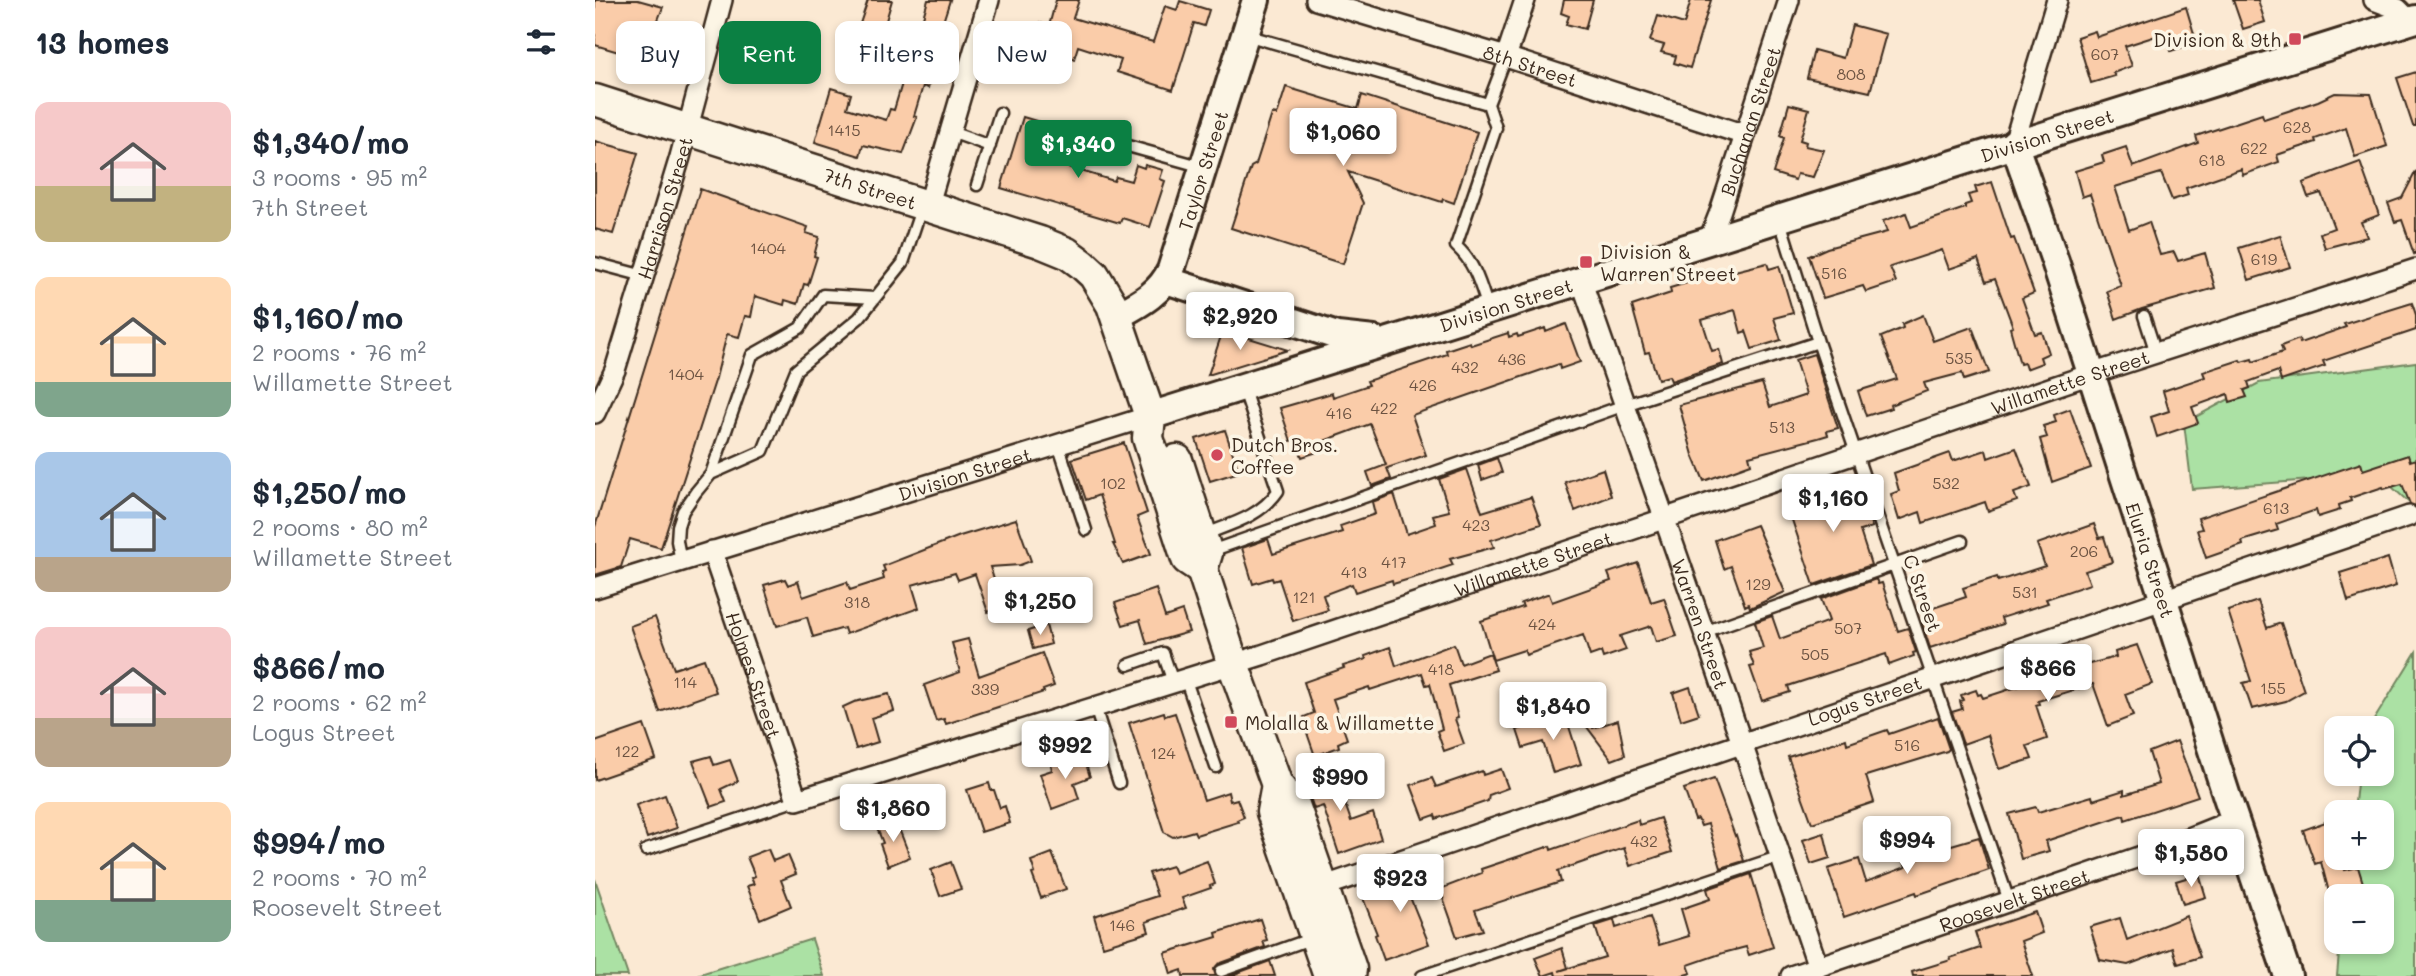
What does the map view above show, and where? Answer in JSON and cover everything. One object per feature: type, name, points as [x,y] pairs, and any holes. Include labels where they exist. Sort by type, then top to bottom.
[{"type":"main road","name":"7th Street","points":[[595,100],[1067,253],[1094,275],[1117,316],[1150,415],[1148,438],[1187,559],[1204,552],[1233,664],[1277,785]]},
{"type":"main road","points":[[1277,785],[1294,805],[1351,970],[1350,976]]},
{"type":"main road","points":[[1277,785],[1272,812],[1329,976]]},
{"type":"street","name":"Harrison Street","points":[[595,413],[615,370],[644,276],[680,157],[685,129],[722,0]]},
{"type":"street","points":[[925,206],[951,132],[989,0]]},
{"type":"street","name":"Taylor Street","points":[[1117,316],[1147,299],[1166,280],[1175,260],[1256,0]]},
{"type":"street","name":"8th Street","points":[[1316,0],[1506,57],[1745,135]]},
{"type":"street","points":[[1506,57],[1525,0]]},
{"type":"street","name":"Buchanan Street","points":[[1709,240],[1789,0]]},
{"type":"street","points":[[2014,143],[2057,0]]},
{"type":"street","points":[[2374,0],[2398,9],[2413,20]]},
{"type":"street","name":"Division Street","points":[[595,589],[2413,20]]},
{"type":"street","name":"Eluria Street","points":[[2014,143],[2288,976]]},
{"type":"street","name":"Willamette Street","points":[[797,800],[1233,664],[2091,374],[2416,270]]},
{"type":"street","points":[[1166,280],[1337,336],[1390,339]]},
{"type":"street","name":"Warren Street","points":[[1581,280],[1818,967]]},
{"type":"street","name":"Logus Street","points":[[1322,887],[1721,751],[1742,741],[1933,675],[2409,516]]},
{"type":"street","name":"Holmes Street","points":[[712,551],[797,800]]},
{"type":"street","name":"Roosevelt Street","points":[[1791,976],[2156,851],[2236,819]]},
{"type":"lane","points":[[1245,35],[1488,104]]},
{"type":"lane","points":[[1488,308],[1474,267],[1468,256],[1457,246],[1496,128],[1488,104],[1506,57]]},
{"type":"lane","points":[[977,185],[1000,113]]},
{"type":"lane","points":[[951,132],[990,146]]},
{"type":"lane","points":[[1099,138],[1203,167]]},
{"type":"lane","points":[[711,474],[763,451],[796,370],[859,318],[903,263],[925,206]]},
{"type":"lane","name":"C Street","points":[[1779,218],[1818,342],[2009,901]]},
{"type":"lane","points":[[595,263],[644,276]]},
{"type":"lane","points":[[681,561],[677,541],[683,511],[711,474],[752,355],[800,328],[823,295],[875,298]]},
{"type":"lane","points":[[2144,316],[2156,354]]},
{"type":"lane","points":[[1204,552],[1625,405],[1818,342]]},
{"type":"lane","points":[[1204,552],[1253,516],[1278,491],[1242,387]]},
{"type":"lane","points":[[1058,444],[1086,530]]},
{"type":"lane","points":[[1704,632],[1962,541]]},
{"type":"lane","points":[[1128,665],[1163,653],[1179,680],[1216,767]]},
{"type":"lane","points":[[1095,707],[1119,783]]},
{"type":"lane","name":"Willamette Street","points":[[646,850],[797,800]]},
{"type":"lane","points":[[1422,976],[1780,856]]},
{"type":"lane","points":[[1221,971],[1315,937]]},
{"type":"green space","points":[[2416,362],[2416,509],[2379,475],[2192,489],[2184,423],[2259,383]]},
{"type":"green space","points":[[2416,652],[2416,976],[2337,976],[2339,954],[2394,954],[2394,884],[2346,884],[2348,870],[2394,870],[2394,800],[2355,800],[2357,786],[2394,786],[2394,716],[2376,716]]},
{"type":"green space","points":[[595,879],[628,976],[595,976]]},
{"type":"green space","points":[[812,939],[824,976],[694,976]]},
{"type":"building","points":[[595,0],[638,0],[663,7],[658,21],[616,21],[616,51],[595,45]]},
{"type":"building","points":[[868,0],[892,0],[886,21],[861,21]]},
{"type":"building","points":[[928,0],[950,0],[943,21],[922,21]]},
{"type":"building","points":[[1056,0],[1079,0],[1073,18],[1153,42],[1165,6],[1177,10],[1180,1],[1209,10],[1204,26],[1194,23],[1173,90],[1117,72],[1121,60],[1078,46],[1072,58],[1072,21],[1050,21]]},
{"type":"building","points":[[1564,0],[1593,0],[1585,29],[1566,24],[1569,16],[1561,13]]},
{"type":"building","points":[[1691,0],[1711,0],[1690,68],[1674,63],[1676,56],[1661,52],[1664,45],[1650,41],[1658,16],[1684,24]]},
{"type":"building","points":[[2233,0],[2258,0],[2265,22],[2243,29]]},
{"type":"building","points":[[2186,7],[2195,37],[2185,40],[2186,46],[2171,51],[2169,44],[2160,47],[2156,36],[2125,46],[2132,66],[2113,73],[2115,76],[2091,83],[2077,37],[2095,31],[2097,37]]},
{"type":"building","points":[[1852,25],[1886,34],[1870,92],[1807,78],[1814,50],[1843,58]]},
{"type":"building","points":[[2416,72],[2416,126],[2413,126],[2397,78]]},
{"type":"building","points":[[902,84],[929,84],[928,88],[923,86],[914,116],[917,117],[903,154],[863,145],[860,156],[815,142],[831,88],[851,94],[847,108],[886,120],[890,109],[894,110]]},
{"type":"building","points":[[1286,87],[1358,109],[1362,95],[1477,132],[1454,203],[1443,199],[1442,202],[1348,172],[1363,203],[1343,264],[1231,228],[1251,167],[1256,164],[1272,114],[1277,115]]},
{"type":"building","points":[[2335,93],[2371,94],[2387,146],[2355,157],[2346,128],[2315,139],[2316,142],[2277,155],[2279,162],[2243,175],[2241,169],[2186,188],[2188,195],[2172,200],[2161,173],[2115,187],[2129,230],[2149,222],[2160,255],[2174,252],[2178,261],[2205,253],[2215,288],[2116,319],[2107,291],[2121,286],[2090,194],[2082,197],[2075,171],[2104,162],[2102,155],[2126,147],[2133,167],[2198,143],[2196,136],[2262,114],[2264,119]]},
{"type":"building","points":[[1789,104],[1809,109],[1800,140],[1806,142],[1805,146],[1824,150],[1813,177],[1797,174],[1795,180],[1773,173],[1784,138],[1780,136]]},
{"type":"building","points":[[1023,117],[1066,130],[1055,163],[1114,181],[1116,177],[1131,181],[1136,165],[1163,170],[1160,179],[1165,181],[1150,227],[1122,218],[1120,223],[1001,188]]},
{"type":"building","points":[[595,141],[638,153],[613,234],[595,229]]},
{"type":"building","points":[[2360,162],[2379,215],[2361,222],[2367,237],[2325,248],[2320,233],[2334,228],[2321,193],[2308,197],[2303,183]]},
{"type":"building","points":[[2416,171],[2414,254],[2402,220],[2395,222],[2388,203],[2402,198]]},
{"type":"building","points":[[1992,182],[2011,239],[2014,238],[2034,293],[2022,298],[2035,334],[2042,332],[2049,353],[2040,357],[2042,363],[2026,369],[2024,363],[2020,364],[2010,328],[2013,327],[1995,279],[1986,282],[1978,259],[1949,269],[1942,250],[1890,267],[1896,282],[1866,292],[1863,286],[1823,298],[1809,256],[1827,248],[1887,232],[1883,221],[1906,213],[1911,227],[1965,208],[1965,205],[1971,203],[1968,195],[1977,193],[1975,187]]},
{"type":"building","points":[[700,189],[808,227],[806,233],[819,237],[814,256],[817,257],[808,285],[804,284],[798,304],[785,300],[784,305],[755,296],[751,317],[745,316],[739,337],[727,334],[716,378],[661,548],[630,539],[621,567],[595,575],[595,527]]},
{"type":"building","points":[[2280,235],[2290,267],[2249,280],[2239,248]]},
{"type":"building","points":[[1767,263],[1769,269],[1779,266],[1793,313],[1774,318],[1781,340],[1752,349],[1746,331],[1741,333],[1735,310],[1702,320],[1712,351],[1719,349],[1723,364],[1671,381],[1669,376],[1658,379],[1649,352],[1645,353],[1632,306],[1671,293],[1670,288],[1727,271]]},
{"type":"building","points":[[2412,303],[2416,315],[2416,330],[2323,361],[2325,366],[2281,381],[2278,371],[2248,382],[2250,388],[2244,390],[2247,397],[2230,402],[2228,394],[2192,407],[2198,423],[2157,437],[2151,417],[2169,411],[2163,391],[2205,377],[2203,372],[2240,360],[2252,359],[2253,362],[2283,352],[2281,346],[2299,339],[2300,343],[2346,327],[2344,324]]},
{"type":"building","points":[[1923,315],[1933,341],[1972,327],[1989,372],[1964,380],[1962,373],[1924,383],[1927,391],[1866,416],[1858,391],[1897,379],[1881,337],[1903,328],[1902,324]]},
{"type":"building","points":[[1566,324],[1580,362],[1560,369],[1559,364],[1412,415],[1426,455],[1387,468],[1391,479],[1372,486],[1367,472],[1386,465],[1370,424],[1324,441],[1326,449],[1302,457],[1296,439],[1291,441],[1280,408],[1332,393],[1333,397],[1369,385],[1367,381],[1447,354],[1446,350],[1470,342],[1471,345],[1508,333],[1509,337],[1517,334],[1518,337],[1545,328],[1546,332]]},
{"type":"building","points":[[1223,330],[1288,350],[1208,375]]},
{"type":"building","points":[[1814,354],[1838,428],[1827,431],[1828,435],[1749,456],[1751,464],[1704,481],[1693,455],[1679,405],[1762,383],[1770,407],[1806,395],[1795,360]]},
{"type":"building","points":[[2070,409],[2091,468],[2052,482],[2040,439],[2047,437],[2043,426],[2056,422],[2054,415]]},
{"type":"building","name":"Dutch Bros. Coffee","points":[[1225,430],[1239,472],[1210,481],[1196,439]]},
{"type":"building","points":[[1124,443],[1147,513],[1137,517],[1151,554],[1123,564],[1113,544],[1099,495],[1086,500],[1072,459]]},
{"type":"building","points":[[2016,448],[2031,487],[2014,493],[2017,501],[1988,511],[1985,502],[1923,523],[1920,512],[1899,520],[1891,494],[1899,491],[1894,473],[1950,453],[1953,461],[1986,450],[1988,458]]},
{"type":"building","points":[[2408,455],[2410,461],[2416,459],[2416,506],[2410,504],[2402,484],[2384,489],[2383,487],[2350,498],[2351,501],[2339,505],[2340,510],[2318,517],[2316,510],[2276,524],[2278,530],[2242,541],[2243,545],[2206,558],[2197,530],[2202,529],[2198,518],[2361,463],[2363,470]]},
{"type":"building","points":[[1497,458],[1502,473],[1482,480],[1478,465]]},
{"type":"building","points":[[1467,469],[1482,512],[1531,497],[1541,524],[1491,540],[1494,547],[1450,559],[1453,565],[1423,575],[1393,584],[1392,580],[1355,592],[1352,584],[1323,595],[1328,610],[1293,621],[1279,579],[1273,581],[1272,578],[1253,584],[1242,548],[1268,539],[1273,554],[1342,532],[1340,526],[1375,514],[1372,502],[1394,494],[1407,534],[1436,524],[1433,515],[1449,511],[1439,479]]},
{"type":"building","points":[[1603,469],[1611,496],[1575,511],[1565,482]]},
{"type":"building","points":[[1853,486],[1855,492],[1860,490],[1872,527],[1860,531],[1871,565],[1814,585],[1790,514],[1798,510],[1797,505]]},
{"type":"building","points":[[1016,519],[1031,561],[1020,565],[990,567],[1003,607],[988,612],[975,574],[958,580],[955,573],[912,585],[919,608],[846,634],[844,628],[813,637],[807,617],[777,626],[764,585],[785,579],[788,585],[798,581],[803,597],[847,582],[850,590],[884,579],[883,566],[960,536]]},
{"type":"building","points":[[2094,524],[2099,538],[2104,537],[2112,562],[2085,571],[2090,584],[2046,599],[2048,603],[2001,618],[2003,624],[1930,648],[1922,623],[1934,619],[1930,609],[1966,597],[1963,588],[1997,577],[1998,581],[2045,566],[2037,544]]},
{"type":"building","points":[[1756,525],[1785,592],[1750,608],[1749,604],[1745,606],[1731,566],[1724,569],[1715,540]]},
{"type":"building","points":[[2388,558],[2396,586],[2348,601],[2340,573]]},
{"type":"building","points":[[1638,563],[1651,602],[1664,598],[1677,636],[1656,642],[1651,626],[1620,636],[1626,650],[1603,658],[1601,652],[1590,656],[1583,635],[1526,655],[1524,650],[1493,660],[1481,621],[1523,607],[1521,603],[1547,594],[1552,602],[1611,581],[1608,573]]},
{"type":"building","points":[[1876,579],[1878,584],[1882,583],[1898,631],[1908,628],[1916,652],[1913,653],[1914,656],[1889,665],[1886,654],[1788,686],[1790,692],[1762,701],[1750,667],[1754,666],[1749,652],[1763,648],[1755,622],[1772,616],[1780,639],[1829,621],[1821,599]]},
{"type":"building","points":[[1156,589],[1165,617],[1182,611],[1189,632],[1147,644],[1140,620],[1123,625],[1115,603]]},
{"type":"building","points":[[2258,601],[2267,628],[2281,623],[2304,691],[2286,701],[2252,709],[2243,683],[2251,681],[2228,611]]},
{"type":"building","points":[[655,617],[674,669],[704,659],[716,692],[660,712],[630,626]]},
{"type":"building","points":[[1046,625],[1051,644],[1033,649],[1028,631]]},
{"type":"building","points":[[968,639],[979,676],[1042,653],[1054,686],[1043,690],[1044,692],[946,724],[944,719],[936,721],[924,685],[960,672],[952,643]]},
{"type":"building","points":[[1454,644],[1461,664],[1490,653],[1496,670],[1449,685],[1458,718],[1455,719],[1464,744],[1444,751],[1437,731],[1442,729],[1430,684],[1426,685],[1422,673],[1333,699],[1347,739],[1338,743],[1339,747],[1315,756],[1304,717],[1314,713],[1304,682],[1344,668],[1343,666],[1366,659],[1365,656],[1390,647],[1396,666]]},
{"type":"building","points":[[2137,645],[2152,684],[2125,694],[2133,716],[2108,726],[2093,684],[2038,701],[2039,704],[2036,705],[2047,739],[2027,746],[2032,759],[1999,769],[1988,735],[1963,744],[1952,712],[1962,709],[1961,695],[1976,690],[1983,698],[2044,678],[2041,671],[2072,661],[2074,668],[2116,657],[2115,652]]},
{"type":"building","points":[[1579,684],[1593,728],[1618,720],[1625,755],[1612,760],[1559,690]]},
{"type":"building","points":[[1690,687],[1699,714],[1681,720],[1673,693]]},
{"type":"building","points":[[889,694],[894,711],[871,718],[878,742],[856,749],[843,707]]},
{"type":"building","points":[[1164,712],[1165,716],[1175,713],[1204,800],[1228,792],[1230,801],[1237,799],[1244,817],[1237,820],[1238,822],[1196,835],[1194,831],[1173,837],[1164,832],[1129,723]]},
{"type":"building","points":[[1565,714],[1581,764],[1553,773],[1543,742],[1523,748],[1517,730]]},
{"type":"building","points":[[1938,717],[1949,749],[1947,751],[1866,776],[1874,802],[1812,823],[1788,757],[1846,739],[1847,744],[1887,730],[1889,734]]},
{"type":"building","points":[[644,725],[656,759],[595,780],[595,742]]},
{"type":"building","points":[[2177,741],[2198,796],[2125,820],[2124,815],[2046,841],[2049,851],[2021,859],[2009,814],[2036,807],[2038,812],[2092,796],[2093,800],[2124,790],[2124,795],[2159,784],[2149,752]]},
{"type":"building","points":[[1083,754],[1090,777],[1074,783],[1079,799],[1052,809],[1040,774],[1052,770],[1051,765]]},
{"type":"building","points":[[711,756],[714,765],[730,760],[738,781],[721,789],[726,802],[711,807],[693,761]]},
{"type":"building","points":[[1332,767],[1351,821],[1373,813],[1381,839],[1339,854],[1323,806],[1314,809],[1303,777]]},
{"type":"building","points":[[1501,769],[1508,788],[1489,795],[1488,801],[1436,819],[1435,815],[1424,819],[1411,785],[1432,778],[1436,787],[1482,771],[1483,775]]},
{"type":"building","points":[[1714,779],[1744,861],[1721,868],[1708,824],[1701,826],[1698,819],[1695,820],[1684,789]]},
{"type":"building","points":[[989,783],[1000,808],[1005,806],[1010,823],[981,832],[967,790]]},
{"type":"building","points":[[665,795],[677,828],[647,838],[636,805]]},
{"type":"building","points":[[1660,818],[1672,852],[1630,866],[1624,848],[1558,871],[1561,882],[1475,910],[1483,930],[1457,937],[1440,889],[1482,873],[1481,869],[1550,846],[1551,850],[1638,820],[1639,825]]},
{"type":"building","points":[[896,821],[910,857],[888,866],[877,828]]},
{"type":"building","points":[[2324,822],[2324,870],[2359,870],[2363,884],[2327,884],[2321,862],[2315,864],[2303,830]]},
{"type":"building","points":[[1824,833],[1830,858],[1811,864],[1803,840]]},
{"type":"building","points":[[1979,837],[1989,870],[1844,917],[1828,869],[1859,859],[1866,882],[1906,867],[1903,859]]},
{"type":"building","points":[[768,849],[773,861],[788,855],[796,874],[781,880],[791,906],[760,919],[747,886],[754,884],[751,878],[755,876],[747,857]]},
{"type":"building","points":[[1052,853],[1066,889],[1041,898],[1032,874],[1035,873],[1031,861]]},
{"type":"building","points":[[1207,861],[1215,884],[1210,886],[1211,888],[1182,898],[1186,908],[1146,922],[1149,932],[1103,946],[1094,916],[1157,896],[1149,873],[1172,866],[1175,873]]},
{"type":"building","points":[[951,862],[961,889],[940,896],[931,870]]},
{"type":"building","points":[[1435,866],[1442,883],[1410,897],[1429,944],[1384,960],[1363,898],[1387,889],[1385,885]]},
{"type":"building","points":[[1751,874],[1773,947],[1749,955],[1746,947],[1723,953],[1688,965],[1691,973],[1681,976],[1556,976],[1555,972],[1543,976],[1535,958],[1562,948],[1568,968],[1559,971],[1605,957],[1595,926],[1614,920],[1616,928],[1650,917],[1659,945],[1689,936],[1681,909],[1710,899],[1707,889]]},
{"type":"building","points":[[2199,874],[2206,897],[2183,904],[2176,881]]},
{"type":"building","points":[[2035,912],[2042,933],[2021,941],[2033,976],[1913,976],[1912,972],[1980,948],[1975,932]]},
{"type":"building","points":[[2186,916],[2200,957],[2178,964],[2173,948],[2128,965],[2100,960],[2090,927],[2120,918],[2127,940]]},
{"type":"building","points":[[1260,919],[1267,940],[1263,941],[1265,947],[1218,964],[1214,969],[1216,976],[1183,976],[1182,970],[1171,974],[1165,953],[1217,937],[1216,933]]},
{"type":"building","points":[[1270,961],[1275,976],[1229,976]]},
{"type":"place","name":"Division & 9th","points":[[2295,39]]},
{"type":"place","name":"Division & Warren Street","points":[[1586,262]]},
{"type":"place","name":"Dutch Bros. Coffee","points":[[1217,455]]},
{"type":"place","name":"Molalla & Willamette","points":[[1231,722]]}]
